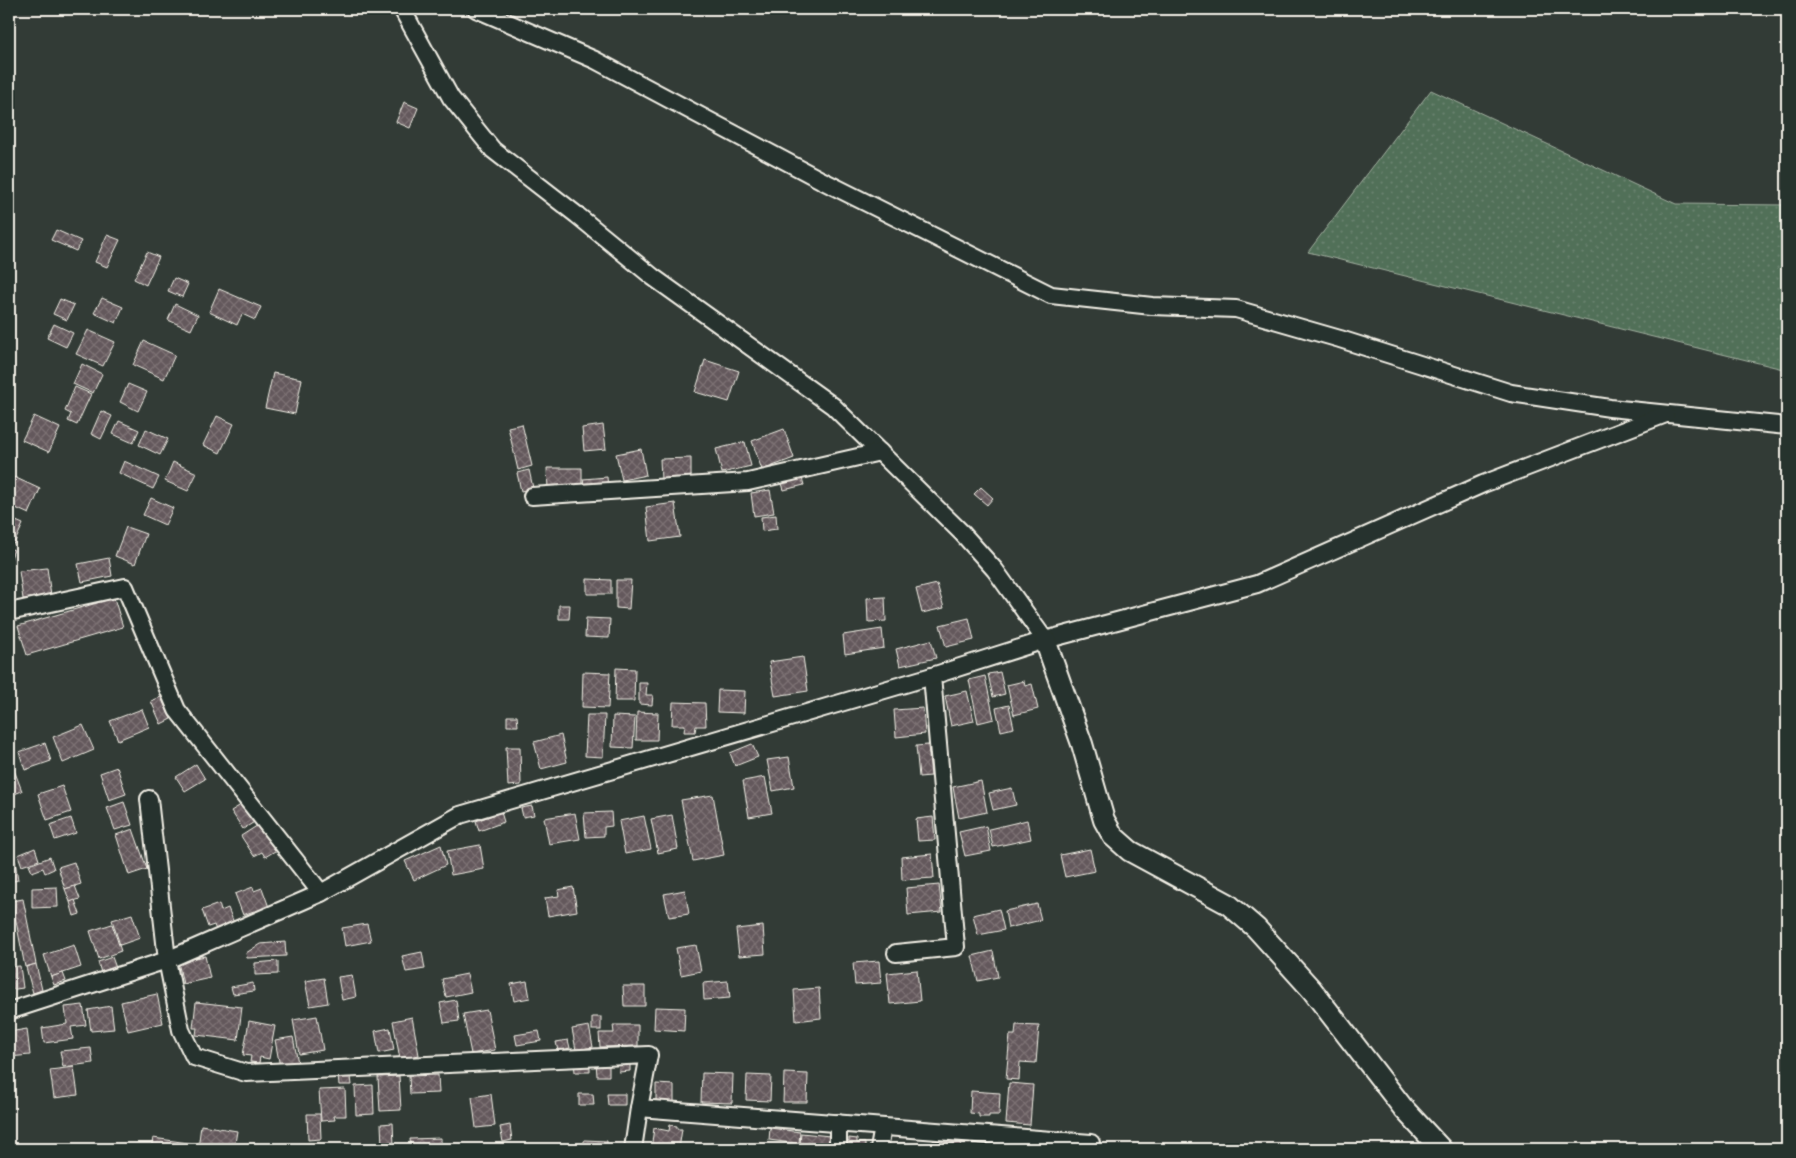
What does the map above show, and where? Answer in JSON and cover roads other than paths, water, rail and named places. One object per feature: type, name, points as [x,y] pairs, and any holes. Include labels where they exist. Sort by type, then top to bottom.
[{"type":"street","points":[[402,9],[451,98],[493,150],[653,277],[833,406],[962,534],[988,563],[1045,640],[1082,744],[1104,820],[1114,836],[1130,852],[1228,904],[1256,928],[1312,990],[1404,1109],[1441,1149]]},
{"type":"street","points":[[476,9],[595,60],[821,180],[1051,295],[1152,306],[1236,309],[1340,339],[1511,393],[1610,408],[1787,426]]},
{"type":"street","points":[[9,1011],[167,960],[321,893],[460,815],[932,676],[1045,640],[1257,584],[1483,484],[1666,414]]},
{"type":"street","points":[[532,496],[748,482],[880,452]]},
{"type":"street","points":[[9,612],[126,587],[177,710],[321,893]]},
{"type":"street","points":[[896,953],[956,947],[932,676]]},
{"type":"street","points":[[149,799],[167,960],[180,1030],[194,1057],[246,1073],[649,1055],[633,1149]]},
{"type":"street","points":[[639,1108],[1091,1143]]},
{"type":"street","points":[[838,1123],[838,1149]]},
{"type":"street","points":[[880,1149],[883,1127]]}]
